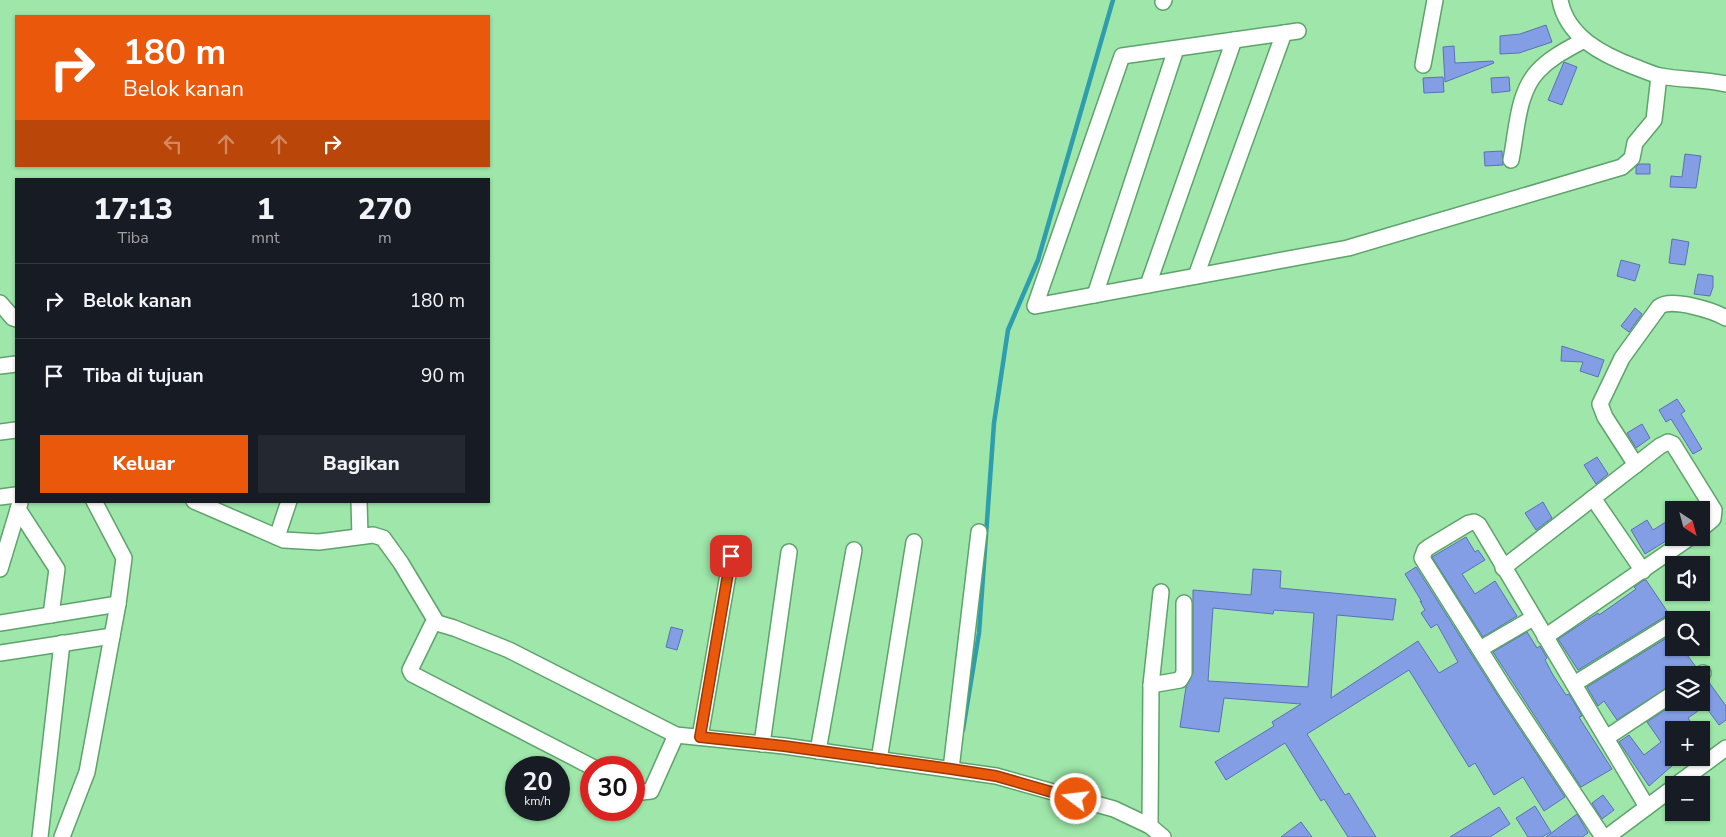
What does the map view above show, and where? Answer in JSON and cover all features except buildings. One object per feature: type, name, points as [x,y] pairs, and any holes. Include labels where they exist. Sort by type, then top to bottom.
[{"type":"street","points":[[1423,64],[1434,0]]},
{"type":"street","points":[[1560,0],[1561,7],[1571,24],[1584,40],[1611,58],[1659,76],[1726,84]]},
{"type":"street","points":[[1196,276],[1291,32],[1122,56],[1035,306],[1348,248],[1622,167],[1632,158],[1635,143],[1639,136],[1654,120],[1659,76]]},
{"type":"street","points":[[1148,285],[1234,40]]},
{"type":"street","points":[[1511,160],[1524,94],[1528,86],[1537,72],[1548,62],[1584,40]]},
{"type":"street","points":[[1095,295],[1176,49]]},
{"type":"street","points":[[0,303],[15,319]]},
{"type":"street","points":[[1636,465],[1618,440],[1600,404],[1622,358],[1661,305],[1665,303],[1683,304],[1711,311],[1726,318]]},
{"type":"street","points":[[0,366],[15,364]]},
{"type":"street","points":[[0,432],[15,430]]},
{"type":"street","points":[[1503,568],[1660,446],[1668,442],[1673,444],[1708,501]]},
{"type":"street","points":[[0,497],[15,501]]},
{"type":"street","points":[[1593,498],[1642,571]]},
{"type":"street","points":[[1,564],[18,503]]},
{"type":"street","points":[[19,503],[57,569],[50,615]]},
{"type":"street","points":[[62,837],[87,772],[118,604],[124,558],[95,503]]},
{"type":"street","points":[[203,503],[220,507],[284,540],[319,542],[373,535],[383,538],[401,563],[437,623]]},
{"type":"street","points":[[277,537],[288,503]]},
{"type":"street","points":[[359,503],[360,536]]},
{"type":"street","points":[[1710,504],[1714,510],[1713,519],[1710,522]]},
{"type":"street","points":[[1603,837],[1422,558],[1423,553],[1430,546],[1469,523],[1474,522],[1481,528],[1503,568],[1647,807]]},
{"type":"street","points":[[956,770],[978,532]]},
{"type":"street","points":[[879,760],[914,542]]},
{"type":"street","points":[[1545,637],[1678,546]]},
{"type":"street","points":[[818,751],[854,550]]},
{"type":"street","points":[[762,744],[790,552]]},
{"type":"street","points":[[700,737],[731,556]]},
{"type":"street","points":[[1150,826],[1151,685],[1162,592]]},
{"type":"street","points":[[1151,685],[1176,682],[1183,677],[1184,603]]},
{"type":"street","points":[[0,623],[118,604]]},
{"type":"street","points":[[1480,649],[1533,618]]},
{"type":"street","points":[[580,761],[412,674],[410,671],[432,625],[437,623],[454,628],[509,650],[676,735],[818,751],[996,776],[1032,788],[1097,803],[1150,826],[1163,837]]},
{"type":"street","points":[[1574,684],[1665,628]]},
{"type":"street","points":[[0,653],[112,636]]},
{"type":"street","points":[[40,837],[62,643]]},
{"type":"street","points":[[1606,738],[1665,699]]},
{"type":"street","points":[[645,793],[651,791],[676,735]]},
{"type":"street","points":[[1688,776],[1726,748]]},
{"type":"street","points":[[1607,837],[1665,794]]},
{"type":"waterway","points":[[963,730],[979,633],[994,423],[1008,330],[1038,260],[1113,0]]},
{"type":"route","points":[[731,556],[700,737],[784,746],[996,776],[1076,799]]}]
